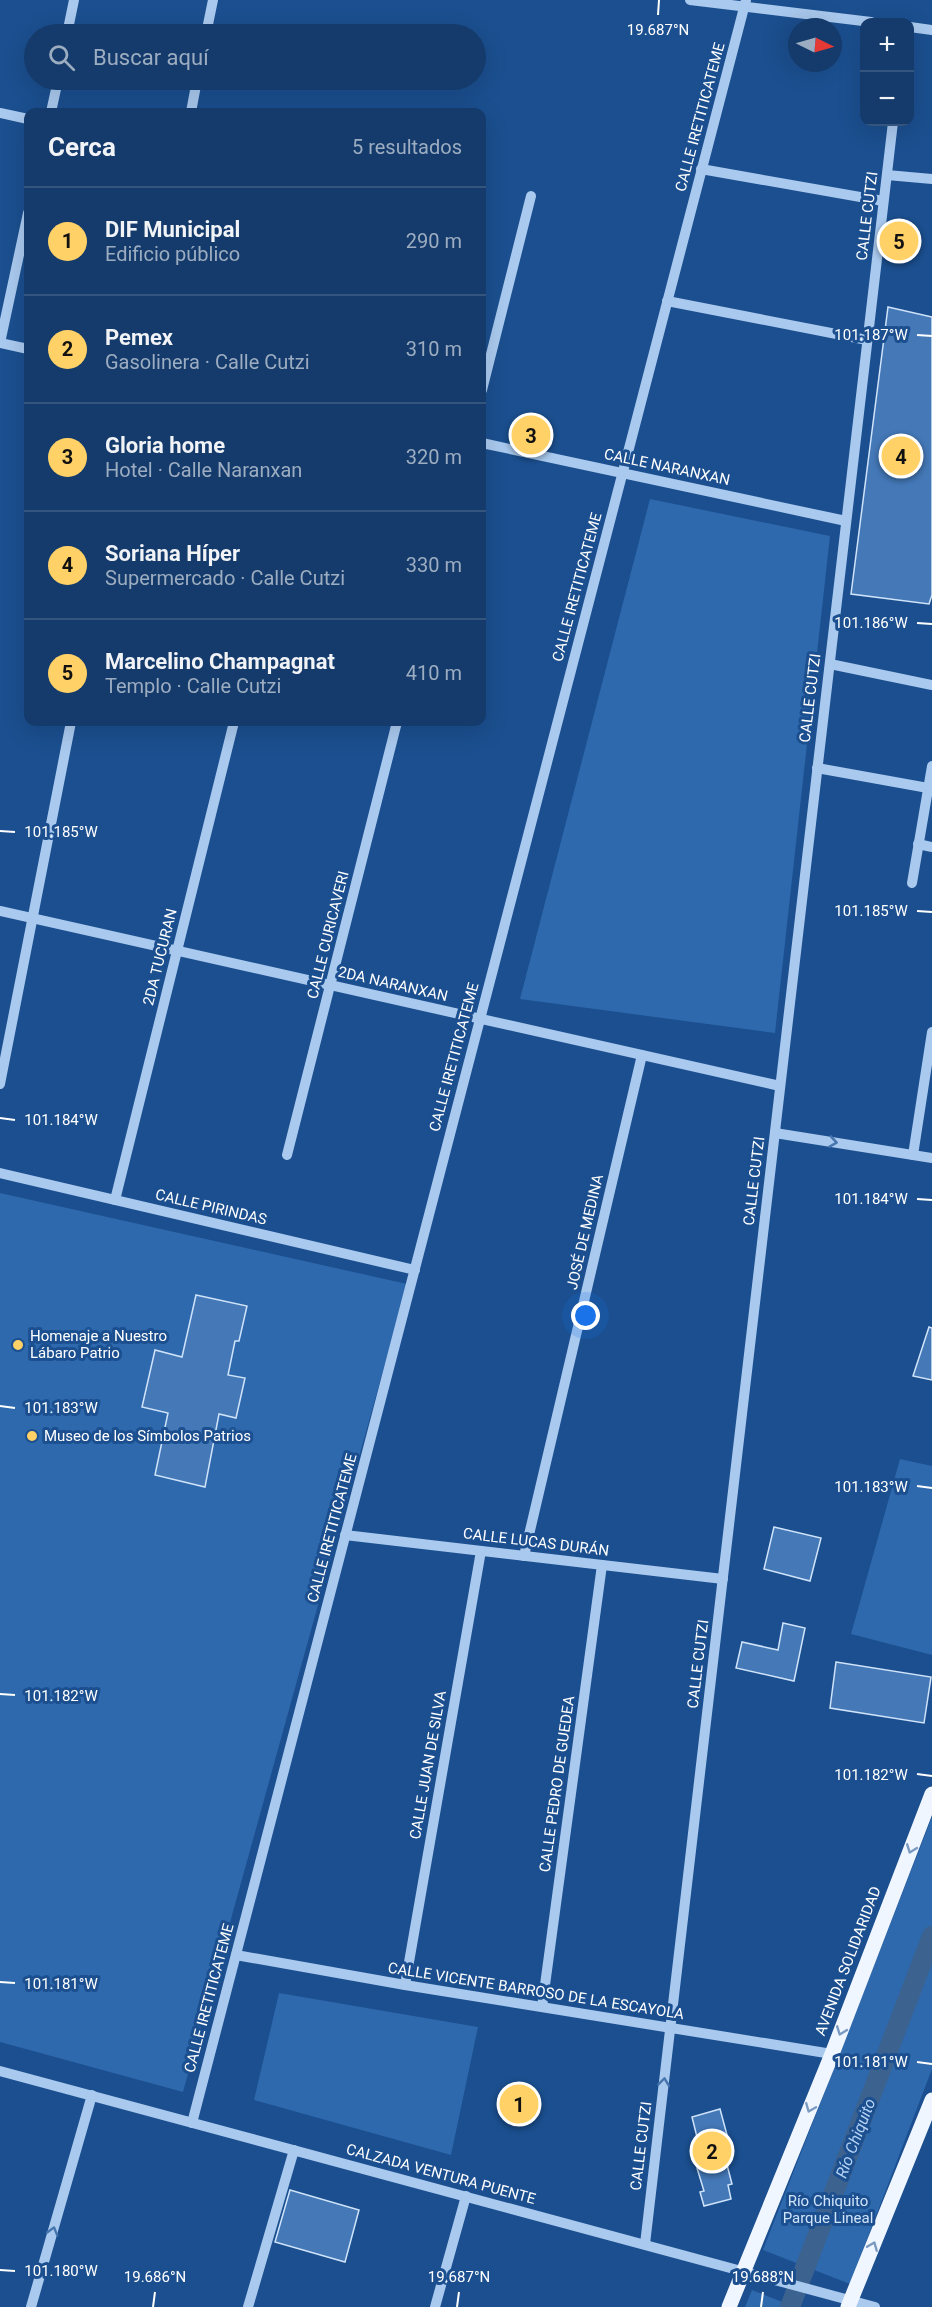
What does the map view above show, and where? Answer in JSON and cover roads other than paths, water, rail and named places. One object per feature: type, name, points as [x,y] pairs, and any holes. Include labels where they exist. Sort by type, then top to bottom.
[{"type":"main road","name":"AVENIDA SOLIDARIDAD","points":[[729,2307],[832,2054],[932,1794]]},
{"type":"main road","points":[[845,2301],[932,2100]]},
{"type":"street","points":[[69,24],[74,0]]},
{"type":"street","points":[[208,24],[213,0]]},
{"type":"street","points":[[690,0],[745,3],[860,20]]},
{"type":"street","name":"CALLE IRETITICATEME","points":[[192,2122],[745,3]]},
{"type":"street","points":[[914,28],[932,30]]},
{"type":"street","points":[[52,108],[56,90]]},
{"type":"street","points":[[192,108],[195,90]]},
{"type":"street","points":[[0,113],[24,118]]},
{"type":"street","name":"CALLE CUTZI","points":[[645,2244],[893,126]]},
{"type":"street","points":[[701,169],[884,201]]},
{"type":"street","points":[[887,175],[932,179]]},
{"type":"street","points":[[486,374],[531,196]]},
{"type":"street","points":[[24,232],[0,343],[24,348]]},
{"type":"street","points":[[667,301],[867,340]]},
{"type":"street","name":"CALLE NARANXAN","points":[[486,444],[846,520]]},
{"type":"street","points":[[830,664],[932,685]]},
{"type":"street","points":[[0,1084],[70,726]]},
{"type":"street","name":"2DA TUCURAN","points":[[115,1200],[233,726]]},
{"type":"street","name":"CALLE CURICAVERI","points":[[287,1155],[396,726]]},
{"type":"street","points":[[912,883],[932,766]]},
{"type":"street","points":[[818,768],[928,789]]},
{"type":"street","points":[[918,844],[932,847]]},
{"type":"street","name":"2DA NARANXAN","points":[[0,911],[780,1086]]},
{"type":"street","points":[[913,1155],[932,1032]]},
{"type":"street","name":"JOSÉ DE MEDINA","points":[[524,1556],[642,1055]]},
{"type":"street","points":[[775,1133],[932,1158]]},
{"type":"street","name":"CALLE PIRINDAS","points":[[0,1173],[415,1270]]},
{"type":"street","name":"CALLE LUCAS DURÁN","points":[[345,1535],[723,1579]]},
{"type":"street","name":"CALLE JUAN DE SILVA","points":[[405,1985],[481,1551]]},
{"type":"street","name":"CALLE PEDRO DE GUEDEA","points":[[543,2007],[602,1565]]},
{"type":"street","name":"CALLE VICENTE BARROSO DE LA ESCAYOLA","points":[[236,1955],[405,1985],[832,2054]]},
{"type":"street","name":"CALZADA VENTURA PUENTE","points":[[0,2071],[645,2244],[845,2301],[875,2307]]},
{"type":"street","points":[[30,2307],[92,2095]]},
{"type":"street","points":[[248,2307],[294,2150]]},
{"type":"street","points":[[435,2307],[466,2196]]},
{"type":"waterway","name":"Río Chiquito","points":[[790,2307],[932,1936]]},
{"type":"place","name":"Marcelino Champagnat","points":[[899,241]]},
{"type":"place","name":"Gloria home","points":[[531,435]]},
{"type":"place","name":"Soriana Híper","points":[[901,456]]},
{"type":"place","name":"Homenaje a Nuestro Lábaro Patrio","points":[[18,1345]]},
{"type":"place","name":"Museo de los Símbolos Patrios","points":[[32,1436]]},
{"type":"place","name":"DIF Municipal","points":[[519,2104]]},
{"type":"place","name":"Pemex","points":[[712,2151]]},
{"type":"park label","name":"Río Chiquito Parque Lineal","points":[[828,2210]]}]
